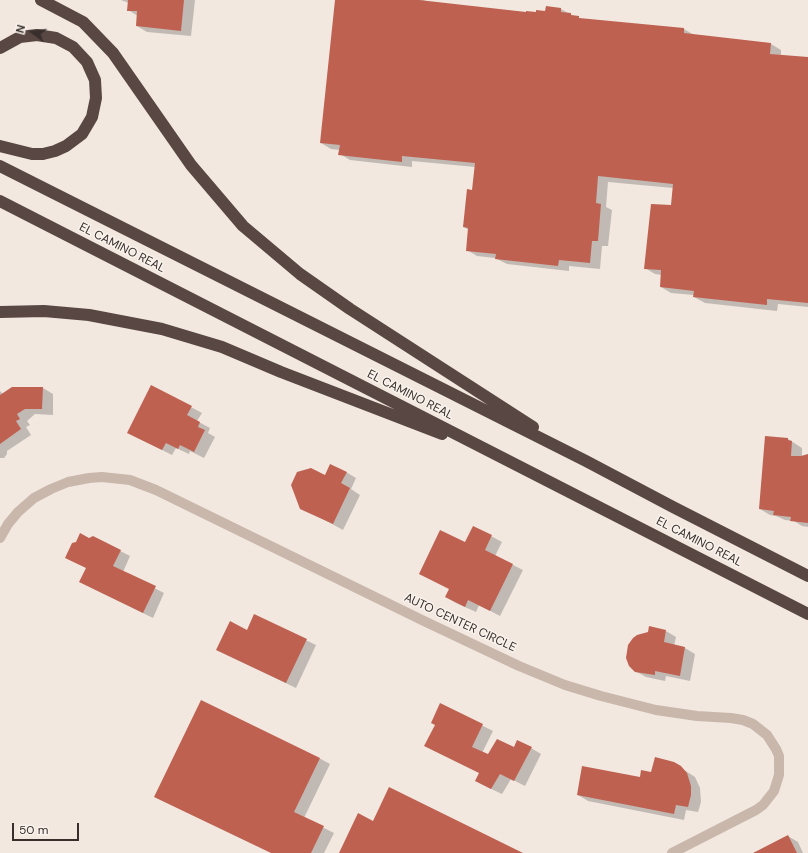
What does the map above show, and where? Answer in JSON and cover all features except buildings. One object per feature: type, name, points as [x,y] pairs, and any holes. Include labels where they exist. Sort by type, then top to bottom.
[{"type":"highway","points":[[41,0],[83,22],[113,53],[191,165],[243,226],[300,274],[350,309],[586,461]]},
{"type":"highway","points":[[0,48],[20,37],[37,35],[56,38],[73,47],[86,62],[95,80],[96,98],[92,117],[82,134],[66,146],[43,154],[17,151],[0,146]]},
{"type":"highway","name":"EL CAMINO REAL","points":[[0,166],[586,461],[808,576]]},
{"type":"highway","name":"EL CAMINO REAL","points":[[0,201],[808,614]]},
{"type":"highway","points":[[0,312],[44,311],[89,315],[162,329],[222,347],[281,372],[503,458]]},
{"type":"street","name":"AUTO CENTER CIRCLE","points":[[0,538],[8,524],[22,508],[34,498],[51,488],[68,482],[89,478],[102,477],[130,480],[156,490],[519,666],[565,685],[656,710],[696,716],[731,718],[743,720],[753,724],[767,735],[774,745],[778,756],[780,766],[779,775],[774,791],[763,805],[756,810],[672,853]]}]
